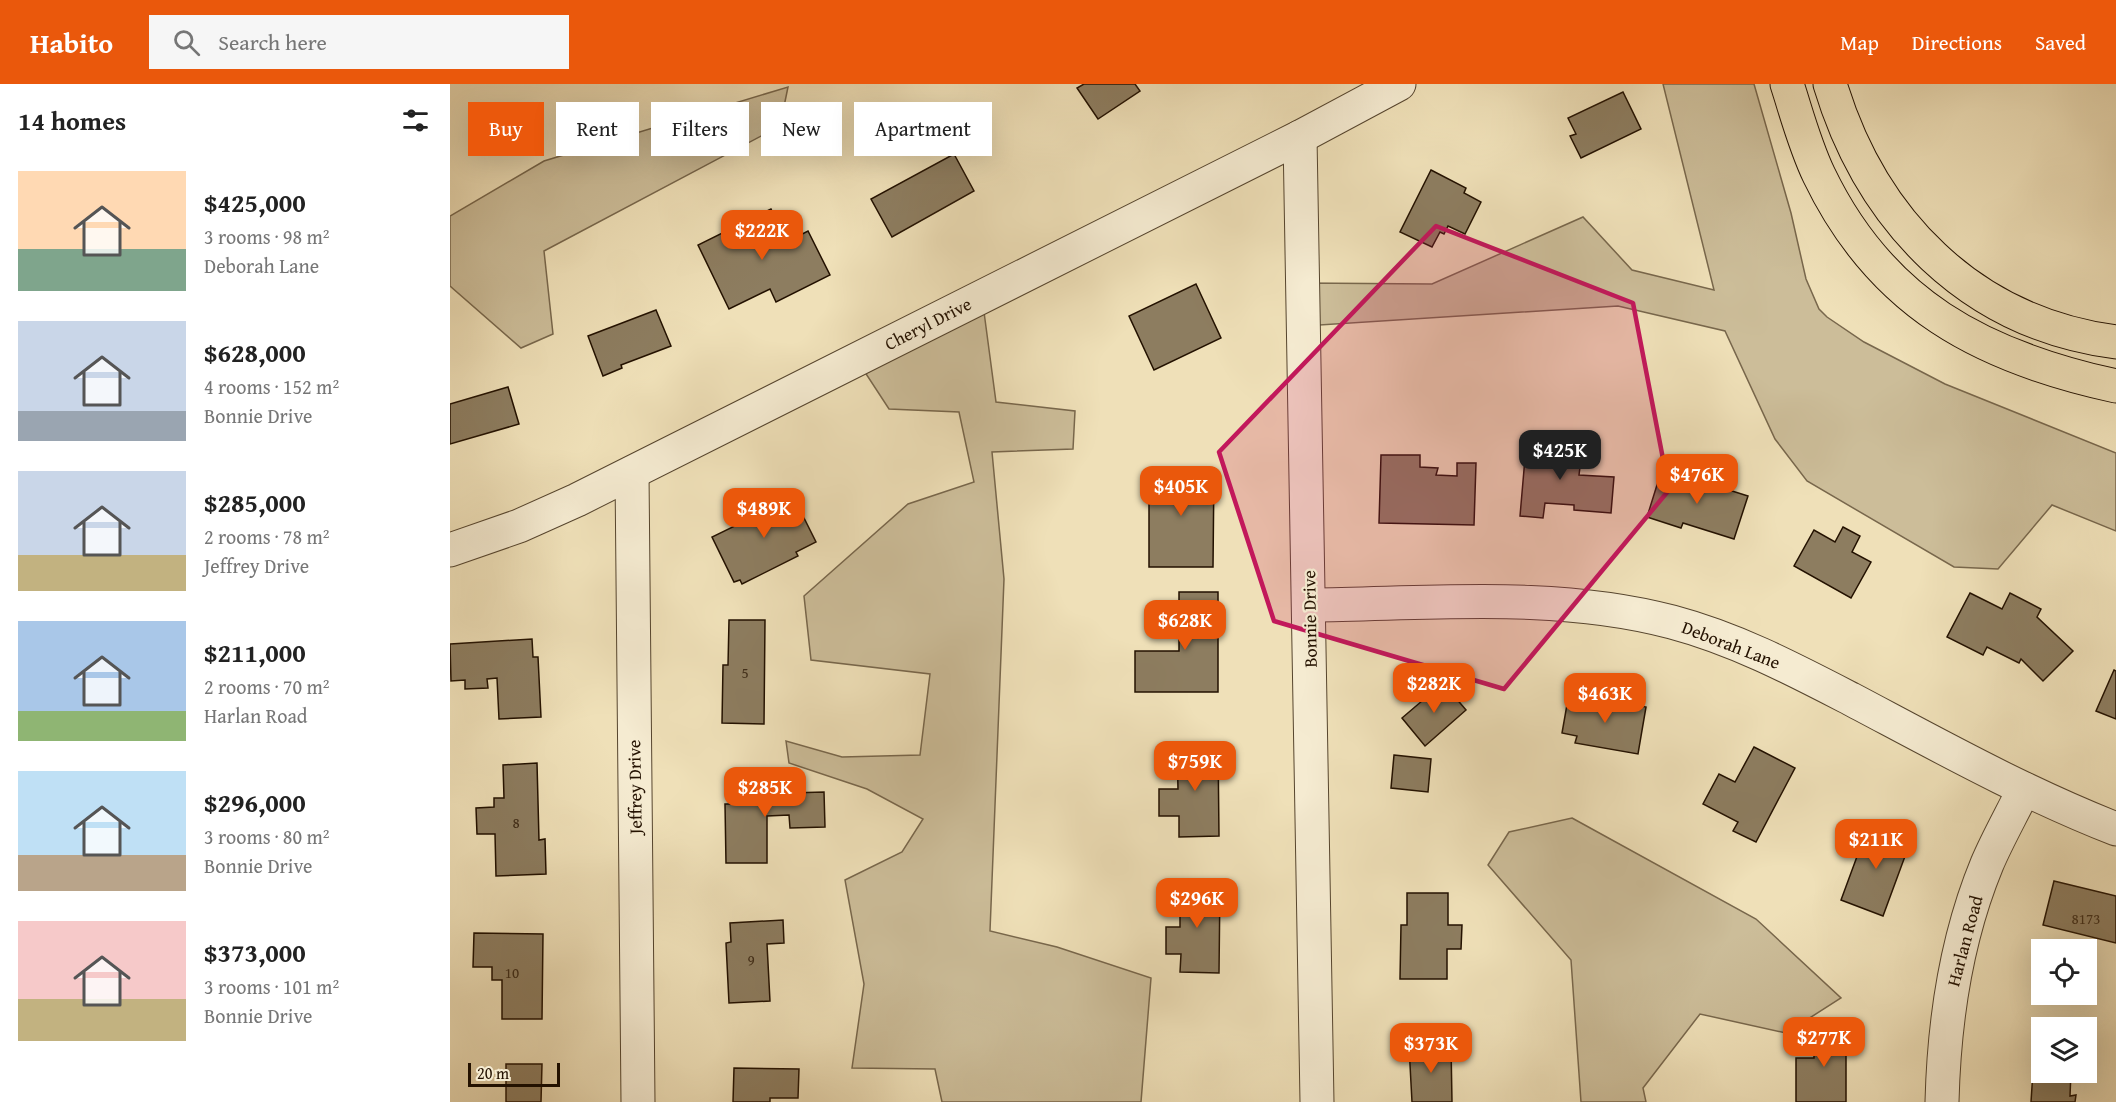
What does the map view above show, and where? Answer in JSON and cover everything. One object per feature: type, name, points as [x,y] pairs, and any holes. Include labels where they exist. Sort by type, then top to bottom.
[{"type":"highway","points":[[1787,84],[1805,140],[1830,196],[1867,250],[1899,285],[1933,314],[1989,347],[2056,372],[2116,387]]},
{"type":"highway","points":[[1830,84],[1848,134],[1876,189],[1893,214],[1932,256],[1958,277],[2016,312],[2070,334],[2116,342]]},
{"type":"street","name":"Cheryl Drive","points":[[450,550],[519,526],[632,473],[1399,84]]},
{"type":"street","name":"Bonnie Drive","points":[[1300,136],[1317,1102]]},
{"type":"street","name":"Jeffrey Drive","points":[[632,473],[638,1102]]},
{"type":"street","name":"Deborah Lane","points":[[1310,605],[1559,604],[1622,611],[1672,622],[1727,639],[1777,661],[2024,789],[2116,829]]},
{"type":"street","name":"Harlan Road","points":[[1942,1102],[1943,1061],[1951,995],[1964,933],[1987,863],[2024,789]]},
{"type":"highlighted area","points":[[1436,226],[1633,303],[1669,490],[1504,689],[1274,621],[1219,452]]},
{"type":"shaded area","points":[[1663,84],[1754,84],[1791,213],[1806,279],[1819,309],[1864,342],[1945,384],[2116,453],[2116,531],[2052,505],[1998,569],[1954,567],[1807,481],[1775,439],[1725,331],[1618,306],[1304,326],[1303,283],[1432,284],[1583,217],[1632,270],[1714,290]]},
{"type":"shaded area","points":[[788,87],[785,102],[761,102],[761,136],[749,142],[749,102],[739,102]]},
{"type":"shaded area","points":[[651,129],[651,156],[723,156],[544,251],[553,334],[521,348],[450,286],[450,216],[544,161],[560,156],[639,156],[639,132]]},
{"type":"shaded area","points":[[982,297],[996,402],[1075,411],[1073,449],[992,452],[1004,579],[990,931],[1057,947],[1151,978],[1141,1102],[942,1102],[935,1069],[852,1068],[864,984],[845,880],[902,852],[923,819],[867,789],[789,763],[786,741],[842,757],[920,755],[930,674],[811,660],[804,596],[908,504],[974,482],[959,412],[889,409],[857,360]]},
{"type":"shaded area","points":[[1572,818],[1756,919],[1841,998],[1786,1033],[1700,1014],[1643,1088],[1646,1102],[1581,1102],[1571,960],[1488,865],[1509,832]]},
{"type":"building","points":[[1084,84],[1135,84],[1140,91],[1098,119],[1077,88]]},
{"type":"building","points":[[1623,92],[1641,129],[1581,158],[1570,136],[1576,134],[1568,118]]},
{"type":"building","points":[[950,156],[955,156],[974,191],[892,237],[871,199]]},
{"type":"building","points":[[1431,170],[1466,188],[1464,193],[1481,202],[1465,234],[1448,226],[1444,234],[1440,232],[1432,247],[1400,232]]},
{"type":"building","points":[[771,209],[787,242],[808,231],[830,275],[776,302],[770,289],[729,309],[698,245]]},
{"type":"building","points":[[1196,284],[1221,338],[1154,370],[1129,316]]},
{"type":"building","points":[[656,310],[671,346],[621,365],[622,368],[603,376],[588,336]]},
{"type":"building","points":[[508,387],[519,424],[450,444],[450,404]]},
{"type":"building","points":[[1527,435],[1550,437],[1549,446],[1574,448],[1572,466],[1580,467],[1579,475],[1614,477],[1611,513],[1574,510],[1574,505],[1545,503],[1543,518],[1520,516]]},
{"type":"building","points":[[1381,455],[1420,455],[1420,467],[1438,468],[1436,475],[1457,476],[1457,463],[1476,463],[1474,525],[1379,523]]},
{"type":"building","points":[[1149,468],[1214,468],[1213,567],[1149,567]]},
{"type":"building","points":[[1662,469],[1748,496],[1734,539],[1683,523],[1681,528],[1647,517]]},
{"type":"building","points":[[791,492],[816,542],[796,552],[798,556],[742,584],[740,580],[734,582],[712,537],[739,524],[737,519]]},
{"type":"building","points":[[1843,527],[1860,536],[1852,552],[1871,562],[1851,598],[1794,566],[1814,530],[1835,542]]},
{"type":"building","points":[[1179,592],[1218,592],[1218,692],[1135,692],[1135,651],[1179,651]]},
{"type":"building","points":[[1970,593],[2002,609],[2010,593],[2041,609],[2037,617],[2073,651],[2043,681],[2021,659],[2019,663],[1987,647],[1983,655],[1947,637]]},
{"type":"building","points":[[729,620],[765,620],[764,724],[722,723],[723,665],[728,665]]},
{"type":"building","points":[[532,639],[533,657],[538,657],[541,717],[499,719],[497,678],[487,679],[488,688],[465,689],[465,680],[451,681],[450,644]]},
{"type":"building","points":[[2114,670],[2116,671],[2116,719],[2096,711]]},
{"type":"building","points":[[1443,683],[1466,710],[1425,746],[1402,718]]},
{"type":"building","points":[[1582,695],[1646,707],[1638,754],[1575,743],[1577,736],[1562,733],[1568,699],[1582,702]]},
{"type":"building","points":[[1177,744],[1218,744],[1219,836],[1179,837],[1179,816],[1159,816],[1159,789],[1178,789]]},
{"type":"building","points":[[1754,747],[1795,768],[1756,842],[1733,831],[1738,822],[1703,804],[1719,774],[1735,782]]},
{"type":"building","points":[[1394,755],[1431,759],[1428,792],[1391,788]]},
{"type":"building","points":[[537,763],[539,840],[545,839],[546,874],[496,876],[495,834],[477,834],[476,808],[494,807],[494,798],[504,798],[503,765]]},
{"type":"building","points":[[766,785],[766,788],[788,788],[789,793],[824,792],[825,827],[790,828],[789,815],[767,816],[767,863],[726,863],[725,804],[730,804],[729,786]]},
{"type":"building","points":[[1869,824],[1911,840],[1883,916],[1841,900]]},
{"type":"building","points":[[2054,881],[2116,896],[2116,943],[2043,925]]},
{"type":"building","points":[[1180,884],[1220,884],[1219,973],[1180,972],[1181,954],[1166,954],[1166,927],[1180,927]]},
{"type":"building","points":[[1407,893],[1448,893],[1448,925],[1462,925],[1461,949],[1447,949],[1447,979],[1400,979],[1401,925],[1407,925]]},
{"type":"building","points":[[783,920],[784,943],[767,944],[770,1001],[729,1003],[726,943],[731,942],[730,923]]},
{"type":"building","points":[[474,933],[543,934],[542,1019],[502,1019],[502,980],[492,980],[492,967],[473,967]]},
{"type":"building","points":[[1814,1027],[1846,1027],[1846,1102],[1796,1102],[1796,1058],[1814,1058]]},
{"type":"building","points":[[1451,1045],[1452,1102],[1412,1102],[1409,1046]]},
{"type":"building","points":[[506,1064],[542,1064],[541,1102],[506,1102]]},
{"type":"building","points":[[734,1068],[799,1069],[798,1098],[770,1098],[770,1102],[733,1102]]},
{"type":"building","points":[[2032,1083],[2071,1083],[2070,1096],[2076,1095],[2075,1102],[2031,1102]]}]
